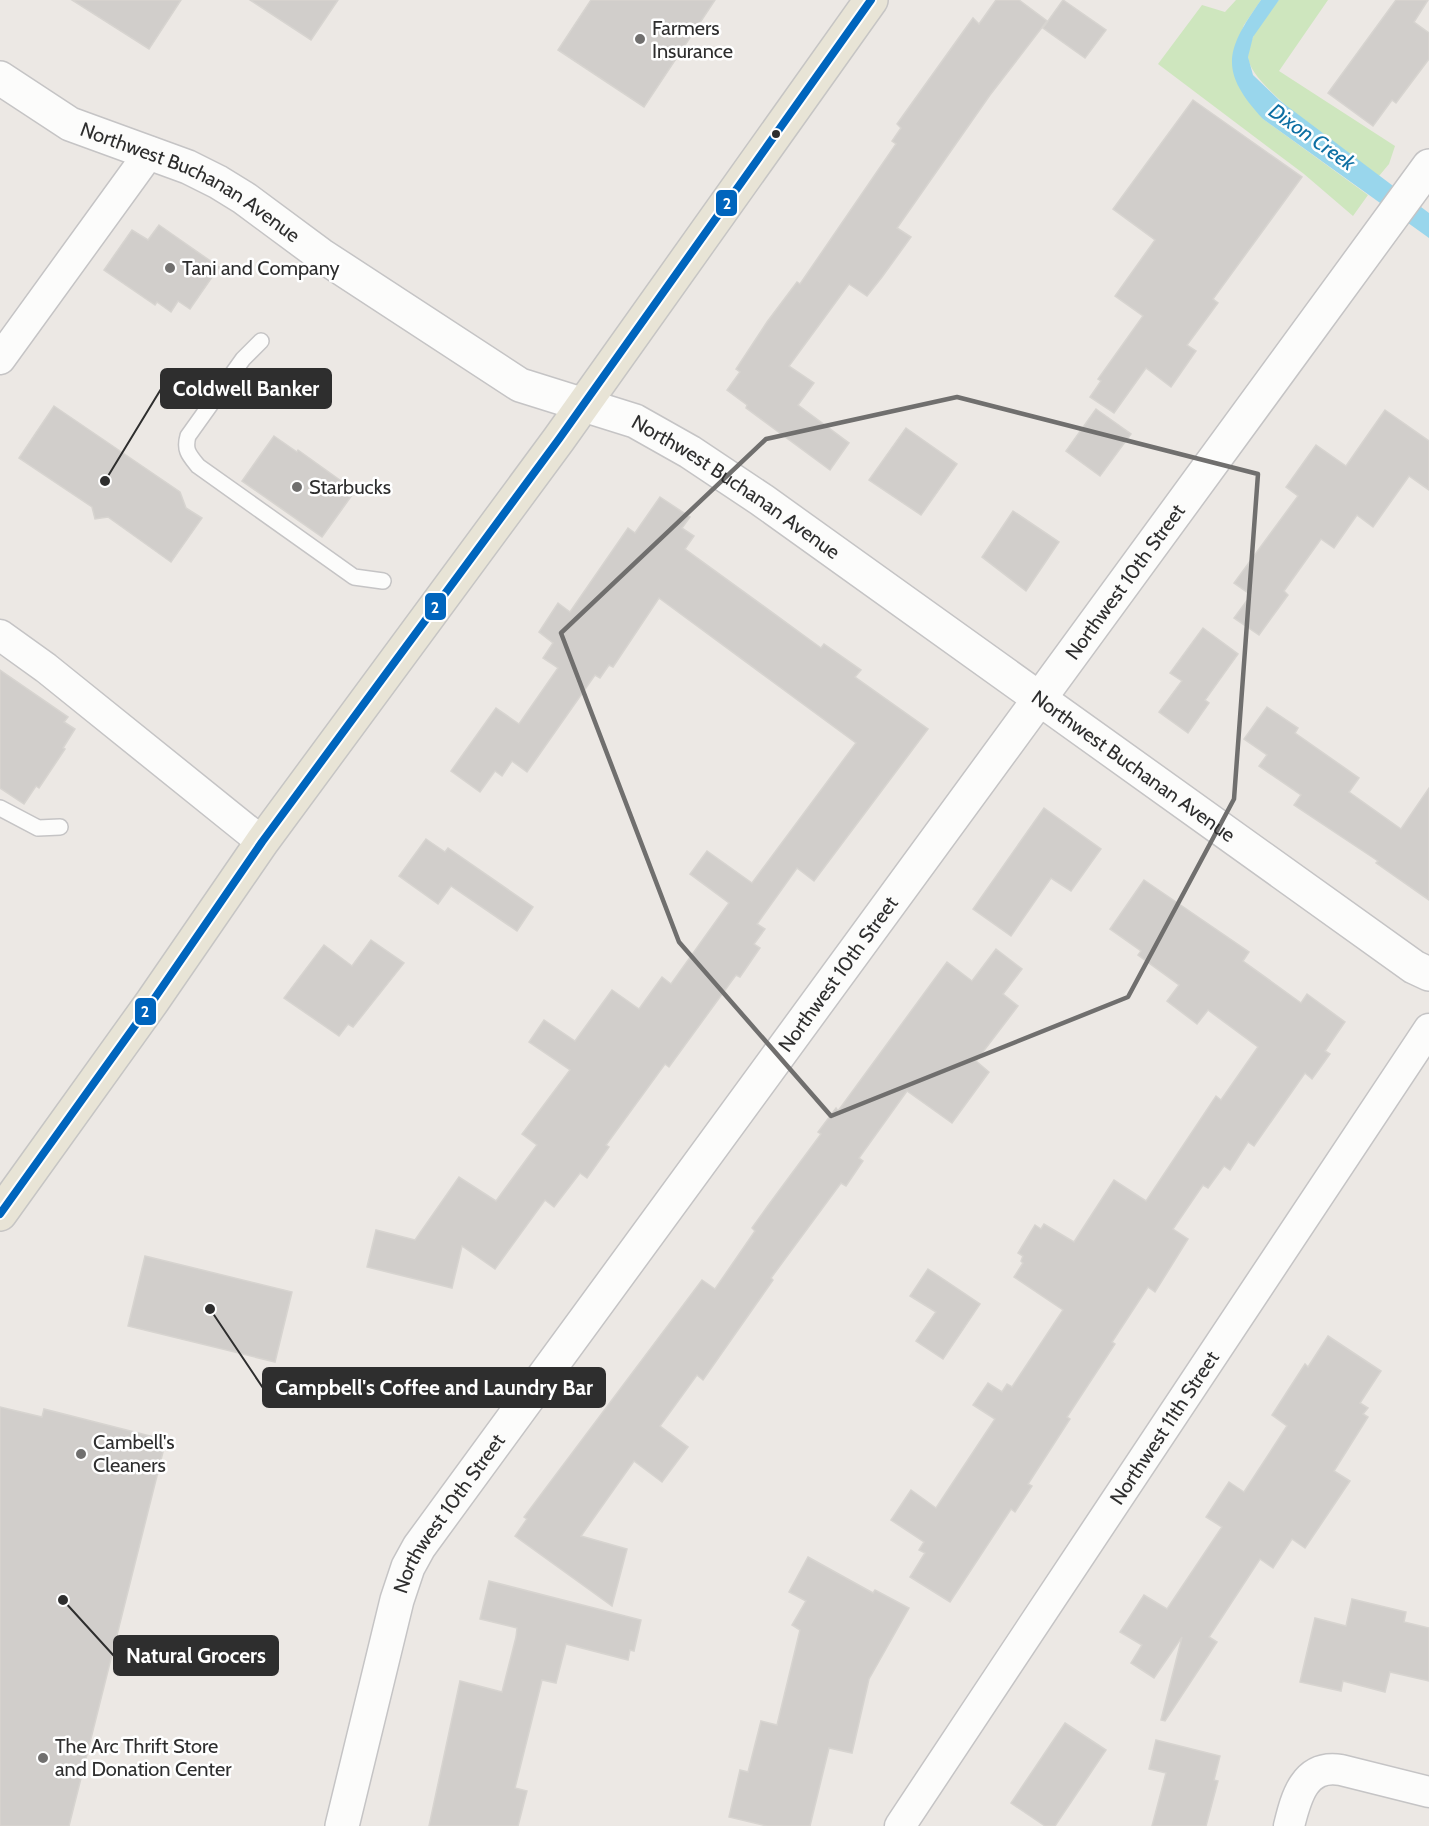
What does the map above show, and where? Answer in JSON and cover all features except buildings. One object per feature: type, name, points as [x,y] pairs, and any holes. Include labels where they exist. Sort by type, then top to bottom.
[{"type":"main road","points":[[0,1214],[152,1002],[262,842],[583,404],[871,0]]},
{"type":"street","name":"Northwest Buchanan Avenue","points":[[0,78],[70,124],[188,167],[244,198],[321,255],[520,385],[635,421],[690,452],[762,500],[1414,967],[1429,974]]},
{"type":"street","points":[[0,360],[150,152]]},
{"type":"street","name":"Northwest 10th Street","points":[[342,1826],[397,1600],[408,1567],[419,1547],[1426,170]]},
{"type":"street","points":[[0,635],[46,668],[262,842]]},
{"type":"street","name":"Northwest 11th Street","points":[[900,1826],[1429,1029]]},
{"type":"street","points":[[1289,1826],[1299,1789],[1308,1779],[1334,1769],[1429,1792]]},
{"type":"lane","points":[[261,340],[243,359],[188,436],[185,446],[187,454],[198,465],[354,577],[383,581]]},
{"type":"lane","points":[[0,808],[38,828],[60,827]]},
{"type":"highlighted area","points":[[957,397],[1258,474],[1234,799],[1128,997],[831,1116],[679,942],[561,633],[766,439]]},
{"type":"green space","points":[[1236,0],[1261,0],[1244,25],[1233,53],[1263,119],[1368,195],[1353,216],[1304,174],[1158,64],[1202,5],[1225,12]]},
{"type":"green space","points":[[1279,0],[1328,0],[1279,71],[1395,146],[1389,164],[1379,176],[1303,120],[1264,85],[1252,69],[1248,56],[1251,41]]},
{"type":"water","name":"Dixon Creek","points":[[1261,0],[1279,0],[1253,37],[1248,57],[1253,75],[1279,100],[1429,213],[1429,238],[1263,119],[1249,102],[1239,87],[1232,61],[1234,47],[1240,33]]},
{"type":"transit line","name":"2","points":[[0,1214],[152,1002],[262,842],[559,439],[871,0]]},
{"type":"place","name":"Farmers Insurance","points":[[640,39]]},
{"type":"place","name":"Tani and Company","points":[[170,268]]},
{"type":"place","name":"Coldwell Banker","points":[[105,481]]},
{"type":"place","name":"Starbucks","points":[[297,487]]},
{"type":"place","name":"Campbell's Coffee and Laundry Bar","points":[[210,1309]]},
{"type":"place","name":"Cambell's Cleaners","points":[[81,1454]]},
{"type":"place","name":"Natural Grocers","points":[[63,1600]]},
{"type":"place","name":"The Arc Thrift Store and Donation Center","points":[[43,1758]]}]
